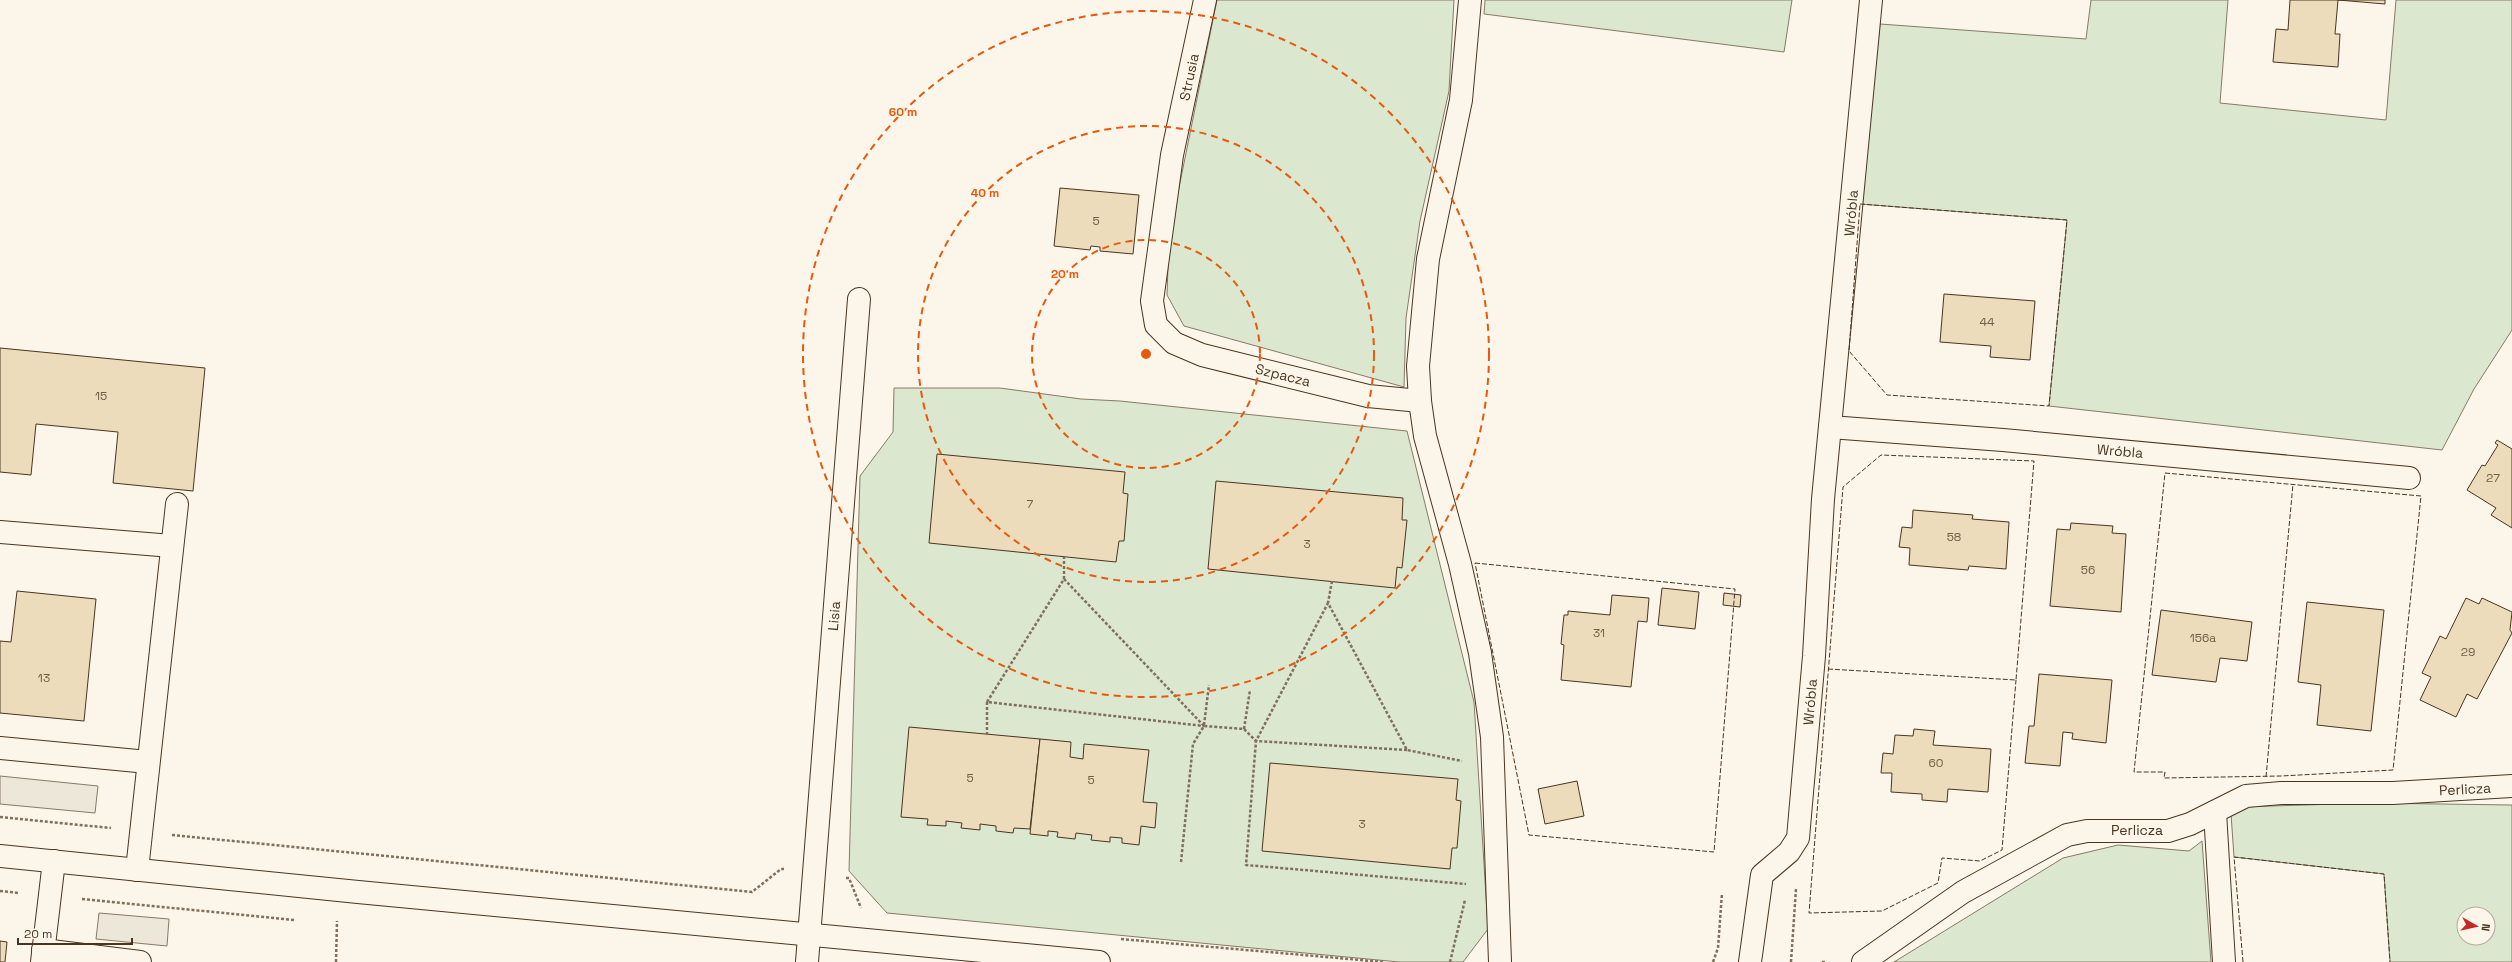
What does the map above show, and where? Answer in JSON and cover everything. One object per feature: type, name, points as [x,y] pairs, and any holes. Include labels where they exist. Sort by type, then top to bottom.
[{"type":"street","name":"Strusia","points":[[1156,325],[1152,301],[1172,155],[1205,0]]},
{"type":"street","points":[[1470,0],[1461,100],[1428,259],[1418,366],[1420,401],[1425,436],[1460,564],[1480,653],[1492,737],[1500,962]]},
{"type":"street","name":"Wróbla","points":[[1798,838],[1830,427],[1871,0]]},
{"type":"street","name":"Lisia","points":[[807,962],[807,934],[814,870],[859,299]]},
{"type":"street","name":"Szpacza","points":[[1156,325],[1174,343],[1202,355],[1368,396],[1420,401]]},
{"type":"street","name":"Wróbla","points":[[1830,427],[2003,440],[2409,478]]},
{"type":"street","points":[[137,870],[177,504]]},
{"type":"street","points":[[0,532],[172,546]]},
{"type":"street","points":[[0,748],[148,762]]},
{"type":"street","name":"Perlicza","points":[[1863,962],[1963,892],[2067,835],[2087,830],[2168,831],[2215,812],[2246,796],[2281,793],[2393,793],[2512,786]]},
{"type":"street","points":[[2215,812],[2224,962]]},
{"type":"street","points":[[1750,962],[1762,875],[1789,852],[1798,838]]},
{"type":"street","points":[[0,856],[358,892],[1099,962]]},
{"type":"street","points":[[54,861],[42,956],[140,962]]},
{"type":"path","points":[[987,735],[987,702],[1064,579],[1064,557]]},
{"type":"path","points":[[1064,579],[1204,726]]},
{"type":"path","points":[[1332,581],[1328,603],[1256,741],[1246,865],[1469,884],[1467,891]]},
{"type":"path","points":[[1328,603],[1407,750]]},
{"type":"path","points":[[1181,862],[1193,744],[1204,726],[1209,685]]},
{"type":"path","points":[[1244,729],[1250,690]]},
{"type":"path","points":[[987,702],[1244,729],[1256,741],[1407,750],[1470,763]]},
{"type":"path","points":[[0,817],[752,892],[781,869],[814,870],[849,878],[863,912]]},
{"type":"path","points":[[1792,962],[1798,838]]},
{"type":"path","points":[[336,962],[336,923],[358,892]]},
{"type":"path","points":[[1712,962],[1718,948],[1722,893]]},
{"type":"path","points":[[1450,962],[1465,898]]},
{"type":"path","points":[[1114,938],[1383,962]]},
{"type":"path","points":[[1822,962],[1827,962]]},
{"type":"green space","points":[[1217,0],[1454,0],[1449,91],[1420,221],[1406,318],[1404,387],[1184,326],[1167,295],[1169,237]]},
{"type":"green space","points":[[1485,0],[1792,0],[1784,52],[1484,14]]},
{"type":"green space","points":[[2091,0],[2228,0],[2220,103],[2386,120],[2396,0],[2512,0],[2512,330],[2474,389],[2442,450],[2049,406],[2067,220],[1860,204],[1880,24],[2086,39]]},
{"type":"green space","points":[[894,388],[1000,388],[1081,399],[1120,401],[1407,431],[1474,702],[1488,929],[1463,962],[1399,962],[887,913],[849,871],[860,476],[893,432]]},
{"type":"green space","points":[[2370,803],[2512,805],[2512,962],[2390,962],[2384,874],[2234,857],[2231,814],[2239,807]]},
{"type":"green space","points":[[2202,841],[2211,962],[1894,962],[2063,858],[2118,845],[2189,851]]},
{"type":"shaded area","points":[[0,776],[98,786],[95,813],[0,804]]},
{"type":"shaded area","points":[[99,913],[169,919],[167,946],[96,939]]},
{"type":"building","points":[[2290,0],[2338,0],[2335,34],[2340,34],[2338,67],[2273,62],[2276,29],[2288,30]]},
{"type":"building","points":[[2338,0],[2385,0],[2385,4]]},
{"type":"building","points":[[1060,188],[1139,195],[1133,254],[1100,251],[1100,247],[1091,246],[1090,250],[1054,246]]},
{"type":"building","points":[[1944,294],[2035,301],[2030,360],[1990,357],[1991,346],[1940,342]]},
{"type":"building","points":[[0,348],[205,368],[193,491],[113,483],[118,432],[36,424],[31,475],[0,472]]},
{"type":"building","points":[[2497,440],[2512,449],[2512,528],[2491,515],[2496,508],[2467,490],[2482,465],[2485,466],[2498,445],[2495,443]]},
{"type":"building","points":[[937,454],[1125,472],[1123,493],[1128,494],[1124,541],[1119,541],[1116,562],[929,543]]},
{"type":"building","points":[[1216,481],[1403,498],[1402,520],[1407,520],[1402,568],[1397,567],[1395,588],[1208,569]]},
{"type":"building","points":[[1913,510],[1973,515],[1972,519],[2009,522],[2006,569],[1969,566],[1968,570],[1909,565],[1910,548],[1899,547],[1902,527],[1912,528]]},
{"type":"building","points":[[2071,523],[2113,526],[2112,533],[2126,534],[2121,612],[2050,606],[2057,529],[2070,530]]},
{"type":"building","points":[[1662,588],[1699,592],[1695,629],[1658,625]]},
{"type":"building","points":[[17,591],[96,599],[84,721],[0,713],[0,641],[11,642]]},
{"type":"building","points":[[1724,593],[1741,595],[1740,607],[1723,605]]},
{"type":"building","points":[[1612,595],[1649,598],[1647,622],[1638,621],[1631,687],[1561,680],[1564,645],[1561,644],[1564,615],[1568,615],[1568,611],[1610,615]]},
{"type":"building","points":[[2466,598],[2479,604],[2482,598],[2512,612],[2510,630],[2512,633],[2477,699],[2467,694],[2456,717],[2420,700],[2431,677],[2422,673],[2440,636],[2446,639]]},
{"type":"building","points":[[2307,602],[2384,610],[2371,731],[2317,725],[2321,685],[2298,682]]},
{"type":"building","points":[[2161,610],[2252,622],[2247,661],[2220,658],[2216,682],[2152,675]]},
{"type":"building","points":[[2039,674],[2112,680],[2106,743],[2072,739],[2073,733],[2063,732],[2060,766],[2025,763],[2029,726],[2034,726]]},
{"type":"building","points":[[909,727],[1040,739],[1030,829],[1014,828],[1013,833],[996,831],[996,826],[980,824],[980,830],[961,828],[962,823],[946,821],[946,826],[927,825],[928,819],[901,817]]},
{"type":"building","points":[[1914,729],[1935,731],[1933,745],[1991,749],[1988,792],[1948,789],[1947,802],[1922,800],[1922,794],[1891,792],[1892,773],[1881,773],[1883,753],[1893,754],[1895,735],[1913,736]]},
{"type":"building","points":[[1040,739],[1071,742],[1070,757],[1083,759],[1084,744],[1149,750],[1143,802],[1157,803],[1155,828],[1141,826],[1139,845],[1122,843],[1122,838],[1110,837],[1110,842],[1091,840],[1092,835],[1076,833],[1075,839],[1057,837],[1058,832],[1048,831],[1048,836],[1030,834]]},
{"type":"building","points":[[1270,763],[1458,779],[1456,800],[1461,801],[1457,848],[1452,848],[1450,869],[1262,851]]},
{"type":"building","points":[[1577,781],[1584,816],[1545,824],[1538,789]]},
{"type":"building","points":[[0,941],[7,942],[5,962],[0,962]]},
{"type":"fence","points":[[1860,204],[2067,220],[2049,406],[1887,395],[1849,351],[1860,204]]},
{"type":"fence","points":[[1828,669],[2016,680],[2034,461],[1881,455],[1843,487],[1809,913],[1882,911],[1938,883],[1942,858],[1980,861],[2002,850],[2016,680]]},
{"type":"fence","points":[[2165,473],[2421,496],[2393,770],[2281,776],[2164,778],[2165,772],[2134,772],[2165,473]]},
{"type":"fence","points":[[2266,777],[2293,484]]},
{"type":"fence","points":[[1475,563],[1735,589],[1714,852],[1529,835],[1475,563]]},
{"type":"fence","points":[[2243,962],[2234,857],[2384,874],[2390,962]]}]
